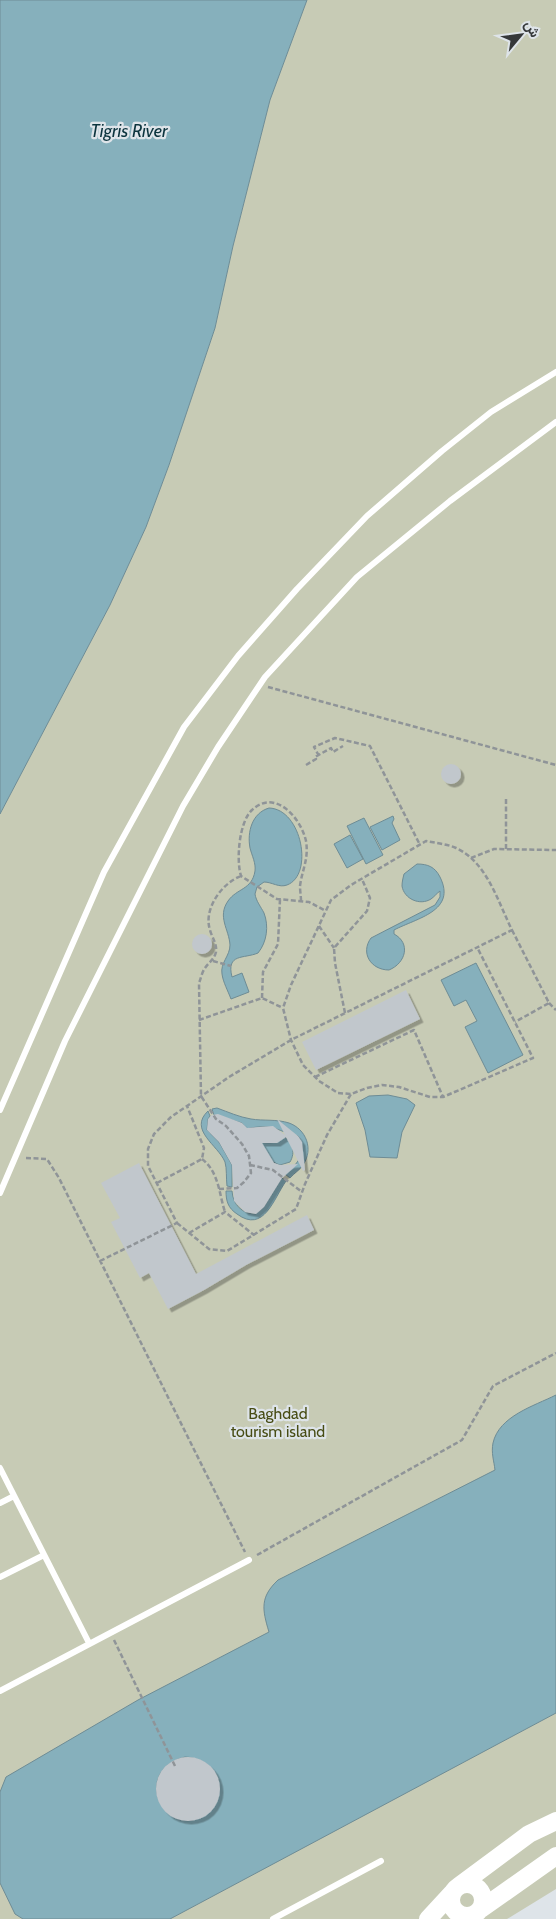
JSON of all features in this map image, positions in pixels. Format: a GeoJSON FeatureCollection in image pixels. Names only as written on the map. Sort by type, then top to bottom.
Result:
{"type":"FeatureCollection","features":[{"type":"Feature","properties":{"kind":"main road"},"geometry":{"type":"LineString","coordinates":[[428,1919],[456,1890],[530,1834],[556,1821]]}},
{"type":"Feature","properties":{"kind":"main road"},"geometry":{"type":"LineString","coordinates":[[474,1914],[484,1899],[479,1889],[470,1884],[456,1890],[451,1903],[455,1912],[464,1916],[474,1914],[556,1856]]}},
{"type":"Feature","properties":{"kind":"lane"},"geometry":{"type":"LineString","coordinates":[[0,1110],[104,872],[184,727],[238,656],[296,589],[367,516],[442,451],[491,412],[556,372]]}},
{"type":"Feature","properties":{"kind":"lane"},"geometry":{"type":"LineString","coordinates":[[0,1193],[65,1040],[183,806],[218,747],[265,677],[357,577],[450,501],[556,422]]}},
{"type":"Feature","properties":{"kind":"lane"},"geometry":{"type":"LineString","coordinates":[[0,1468],[89,1643]]}},
{"type":"Feature","properties":{"kind":"lane"},"geometry":{"type":"LineString","coordinates":[[0,1503],[14,1496]]}},
{"type":"Feature","properties":{"kind":"lane"},"geometry":{"type":"LineString","coordinates":[[0,1577],[44,1555]]}},
{"type":"Feature","properties":{"kind":"lane"},"geometry":{"type":"LineString","coordinates":[[0,1690],[249,1560]]}},
{"type":"Feature","properties":{"kind":"lane"},"geometry":{"type":"LineString","coordinates":[[273,1919],[380,1861]]}},
{"type":"Feature","properties":{"kind":"path"},"geometry":{"type":"LineString","coordinates":[[260,685],[556,765]]}},
{"type":"Feature","properties":{"kind":"path"},"geometry":{"type":"LineString","coordinates":[[318,755],[314,747],[335,738],[370,746],[420,845]]}},
{"type":"Feature","properties":{"kind":"path"},"geometry":{"type":"LineString","coordinates":[[307,765],[316,759],[315,757],[331,748],[339,749]]}},
{"type":"Feature","properties":{"kind":"path"},"geometry":{"type":"LineString","coordinates":[[506,797],[506,849]]}},
{"type":"Feature","properties":{"kind":"path"},"geometry":{"type":"LineString","coordinates":[[301,901],[300,886],[307,856],[306,842],[302,829],[288,809],[274,803],[262,804],[251,810],[245,820],[238,869],[241,876],[280,899],[308,902],[326,910]]}},
{"type":"Feature","properties":{"kind":"path"},"geometry":{"type":"LineString","coordinates":[[477,948],[533,1058],[443,1097],[430,1097],[399,1087],[382,1085],[351,1094],[338,1092],[315,1077],[303,1065],[291,1040],[284,1008],[291,985],[331,900],[426,841],[457,848],[472,858],[483,872],[549,1003],[556,1010]]}},
{"type":"Feature","properties":{"kind":"path"},"geometry":{"type":"LineString","coordinates":[[472,858],[494,849],[556,850]]}},
{"type":"Feature","properties":{"kind":"path"},"geometry":{"type":"LineString","coordinates":[[219,1189],[237,1188],[251,1173],[250,1156],[226,1126],[216,1119],[201,1096],[199,983],[205,967],[213,960],[216,951],[215,938],[210,930],[208,918],[214,901],[222,888],[231,880],[241,876]]}},
{"type":"Feature","properties":{"kind":"path"},"geometry":{"type":"LineString","coordinates":[[334,948],[367,911],[370,898],[362,879]]}},
{"type":"Feature","properties":{"kind":"path"},"geometry":{"type":"LineString","coordinates":[[262,998],[262,972],[278,944],[280,899]]}},
{"type":"Feature","properties":{"kind":"path"},"geometry":{"type":"LineString","coordinates":[[319,926],[334,948],[335,963],[345,1013]]}},
{"type":"Feature","properties":{"kind":"path"},"geometry":{"type":"LineString","coordinates":[[351,1094],[328,1135],[296,1208],[227,1251],[209,1249],[177,1223],[148,1166],[148,1149],[154,1134],[171,1117],[229,1077],[291,1040],[512,930]]}},
{"type":"Feature","properties":{"kind":"path"},"geometry":{"type":"LineString","coordinates":[[213,960],[223,965],[231,966]]}},
{"type":"Feature","properties":{"kind":"path"},"geometry":{"type":"LineString","coordinates":[[200,1020],[262,998],[284,1008]]}},
{"type":"Feature","properties":{"kind":"path"},"geometry":{"type":"LineString","coordinates":[[514,1022],[549,1003]]}},
{"type":"Feature","properties":{"kind":"path"},"geometry":{"type":"LineString","coordinates":[[315,1077],[414,1030],[443,1097]]}},
{"type":"Feature","properties":{"kind":"path"},"geometry":{"type":"LineString","coordinates":[[187,1106],[204,1148],[202,1159]]}},
{"type":"Feature","properties":{"kind":"path"},"geometry":{"type":"LineString","coordinates":[[14,1158],[47,1159],[59,1178],[249,1560],[462,1440],[493,1386],[556,1353]]}},
{"type":"Feature","properties":{"kind":"path"},"geometry":{"type":"LineString","coordinates":[[202,1159],[214,1172],[224,1212],[254,1235]]}},
{"type":"Feature","properties":{"kind":"path"},"geometry":{"type":"LineString","coordinates":[[157,1184],[202,1159]]}},
{"type":"Feature","properties":{"kind":"path"},"geometry":{"type":"LineString","coordinates":[[250,1165],[274,1170],[302,1192]]}},
{"type":"Feature","properties":{"kind":"path"},"geometry":{"type":"LineString","coordinates":[[189,1233],[224,1212]]}},
{"type":"Feature","properties":{"kind":"path"},"geometry":{"type":"LineString","coordinates":[[100,1261],[177,1223]]}},
{"type":"Feature","properties":{"kind":"path"},"geometry":{"type":"LineString","coordinates":[[110,1632],[174,1766]]}},
{"type":"Feature","properties":{"kind":"green space","name":"Baghdad tourism island"},"geometry":{"type":"Polygon","coordinates":[[[307,0],[556,0],[556,1889],[507,1919],[0,1919],[0,814],[110,605],[146,527],[215,328],[233,246],[270,100],[307,0]]]}},
{"type":"Feature","properties":{"kind":"water","name":"Tigris River"},"geometry":{"type":"Polygon","coordinates":[[[0,0],[307,0],[270,100],[233,246],[215,328],[146,527],[110,605],[0,814],[0,0]]]}},
{"type":"Feature","properties":{"kind":"water"},"geometry":{"type":"Polygon","coordinates":[[[269,808],[280,811],[290,819],[296,830],[302,857],[300,869],[295,879],[287,885],[281,886],[264,882],[257,887],[255,894],[257,902],[264,913],[266,923],[265,939],[258,953],[234,960],[231,969],[232,977],[242,973],[249,992],[231,999],[222,974],[222,966],[230,945],[224,923],[224,912],[228,901],[251,882],[255,868],[249,842],[250,830],[258,814],[269,808]]]}},
{"type":"Feature","properties":{"kind":"water"},"geometry":{"type":"Polygon","coordinates":[[[393,816],[392,823],[400,840],[382,850],[370,827],[393,816]]]}},
{"type":"Feature","properties":{"kind":"water"},"geometry":{"type":"Polygon","coordinates":[[[364,818],[383,855],[366,864],[347,826],[364,818]]]}},
{"type":"Feature","properties":{"kind":"water"},"geometry":{"type":"Polygon","coordinates":[[[350,835],[363,859],[347,868],[334,844],[350,835]]]}},
{"type":"Feature","properties":{"kind":"water"},"geometry":{"type":"Polygon","coordinates":[[[417,864],[431,867],[436,871],[444,889],[443,898],[439,906],[432,912],[394,930],[394,934],[403,942],[403,958],[395,967],[389,970],[377,967],[372,964],[367,955],[368,944],[371,938],[435,905],[440,897],[440,891],[431,899],[422,902],[409,898],[403,891],[402,882],[404,874],[417,864]]]}},
{"type":"Feature","properties":{"kind":"water"},"geometry":{"type":"Polygon","coordinates":[[[476,963],[523,1055],[488,1073],[465,1027],[477,1021],[466,1000],[454,1006],[441,980],[476,963]]]}},
{"type":"Feature","properties":{"kind":"water"},"geometry":{"type":"Polygon","coordinates":[[[388,1095],[407,1099],[415,1105],[402,1132],[397,1158],[370,1157],[365,1130],[356,1103],[369,1096],[388,1095]]]}},
{"type":"Feature","properties":{"kind":"water"},"geometry":{"type":"Polygon","coordinates":[[[217,1108],[247,1118],[280,1121],[295,1126],[304,1135],[308,1146],[308,1153],[303,1165],[290,1178],[285,1174],[294,1166],[302,1152],[298,1136],[268,1127],[246,1129],[242,1123],[214,1115],[212,1109],[217,1108]]]}},
{"type":"Feature","properties":{"kind":"water"},"geometry":{"type":"Polygon","coordinates":[[[208,1111],[210,1116],[207,1130],[219,1142],[232,1165],[232,1187],[227,1186],[225,1162],[206,1137],[201,1125],[208,1111]]]}},
{"type":"Feature","properties":{"kind":"water"},"geometry":{"type":"Polygon","coordinates":[[[283,1136],[291,1144],[293,1154],[290,1162],[280,1165],[273,1162],[255,1142],[274,1142],[283,1136]]]}},
{"type":"Feature","properties":{"kind":"water"},"geometry":{"type":"Polygon","coordinates":[[[282,1178],[286,1181],[272,1204],[261,1217],[254,1220],[246,1219],[234,1212],[228,1204],[226,1191],[232,1191],[234,1200],[239,1208],[251,1214],[256,1214],[264,1207],[282,1178]]]}},
{"type":"Feature","properties":{"kind":"water"},"geometry":{"type":"Polygon","coordinates":[[[556,1395],[556,1713],[170,1919],[23,1919],[15,1914],[0,1883],[0,1792],[6,1777],[138,1700],[269,1632],[264,1610],[265,1598],[278,1580],[495,1470],[492,1454],[493,1443],[502,1426],[518,1413],[556,1395]],[[185,1757],[168,1765],[159,1776],[157,1788],[159,1801],[167,1812],[177,1819],[190,1821],[210,1812],[216,1803],[219,1789],[219,1781],[212,1769],[207,1764],[185,1757]]]}},
{"type":"Feature","properties":{"kind":"building"},"geometry":{"type":"Polygon","coordinates":[[[451,764],[458,767],[461,774],[458,781],[451,784],[444,781],[441,774],[444,767],[451,764]]]}},
{"type":"Feature","properties":{"kind":"building"},"geometry":{"type":"Polygon","coordinates":[[[202,934],[209,937],[212,944],[209,951],[202,954],[195,951],[192,944],[195,937],[202,934]]]}},
{"type":"Feature","properties":{"kind":"building"},"geometry":{"type":"Polygon","coordinates":[[[406,990],[420,1019],[316,1070],[302,1042],[406,990]]]}},
{"type":"Feature","properties":{"kind":"building"},"geometry":{"type":"Polygon","coordinates":[[[218,1114],[242,1123],[247,1128],[273,1126],[285,1135],[277,1119],[298,1136],[302,1142],[305,1170],[303,1171],[286,1137],[277,1143],[262,1143],[274,1163],[280,1165],[298,1164],[282,1178],[264,1207],[256,1214],[245,1212],[234,1201],[232,1165],[219,1142],[207,1130],[208,1119],[212,1115],[218,1114]]]}},
{"type":"Feature","properties":{"kind":"building"},"geometry":{"type":"Polygon","coordinates":[[[139,1163],[196,1274],[307,1215],[314,1230],[246,1265],[168,1309],[149,1273],[140,1278],[111,1222],[120,1218],[101,1183],[139,1163]]]}},
{"type":"Feature","properties":{"kind":"building"},"geometry":{"type":"Polygon","coordinates":[[[188,1757],[206,1763],[214,1771],[220,1789],[214,1807],[206,1815],[188,1821],[170,1815],[162,1807],[156,1789],[162,1771],[170,1763],[188,1757]]]}}]}
